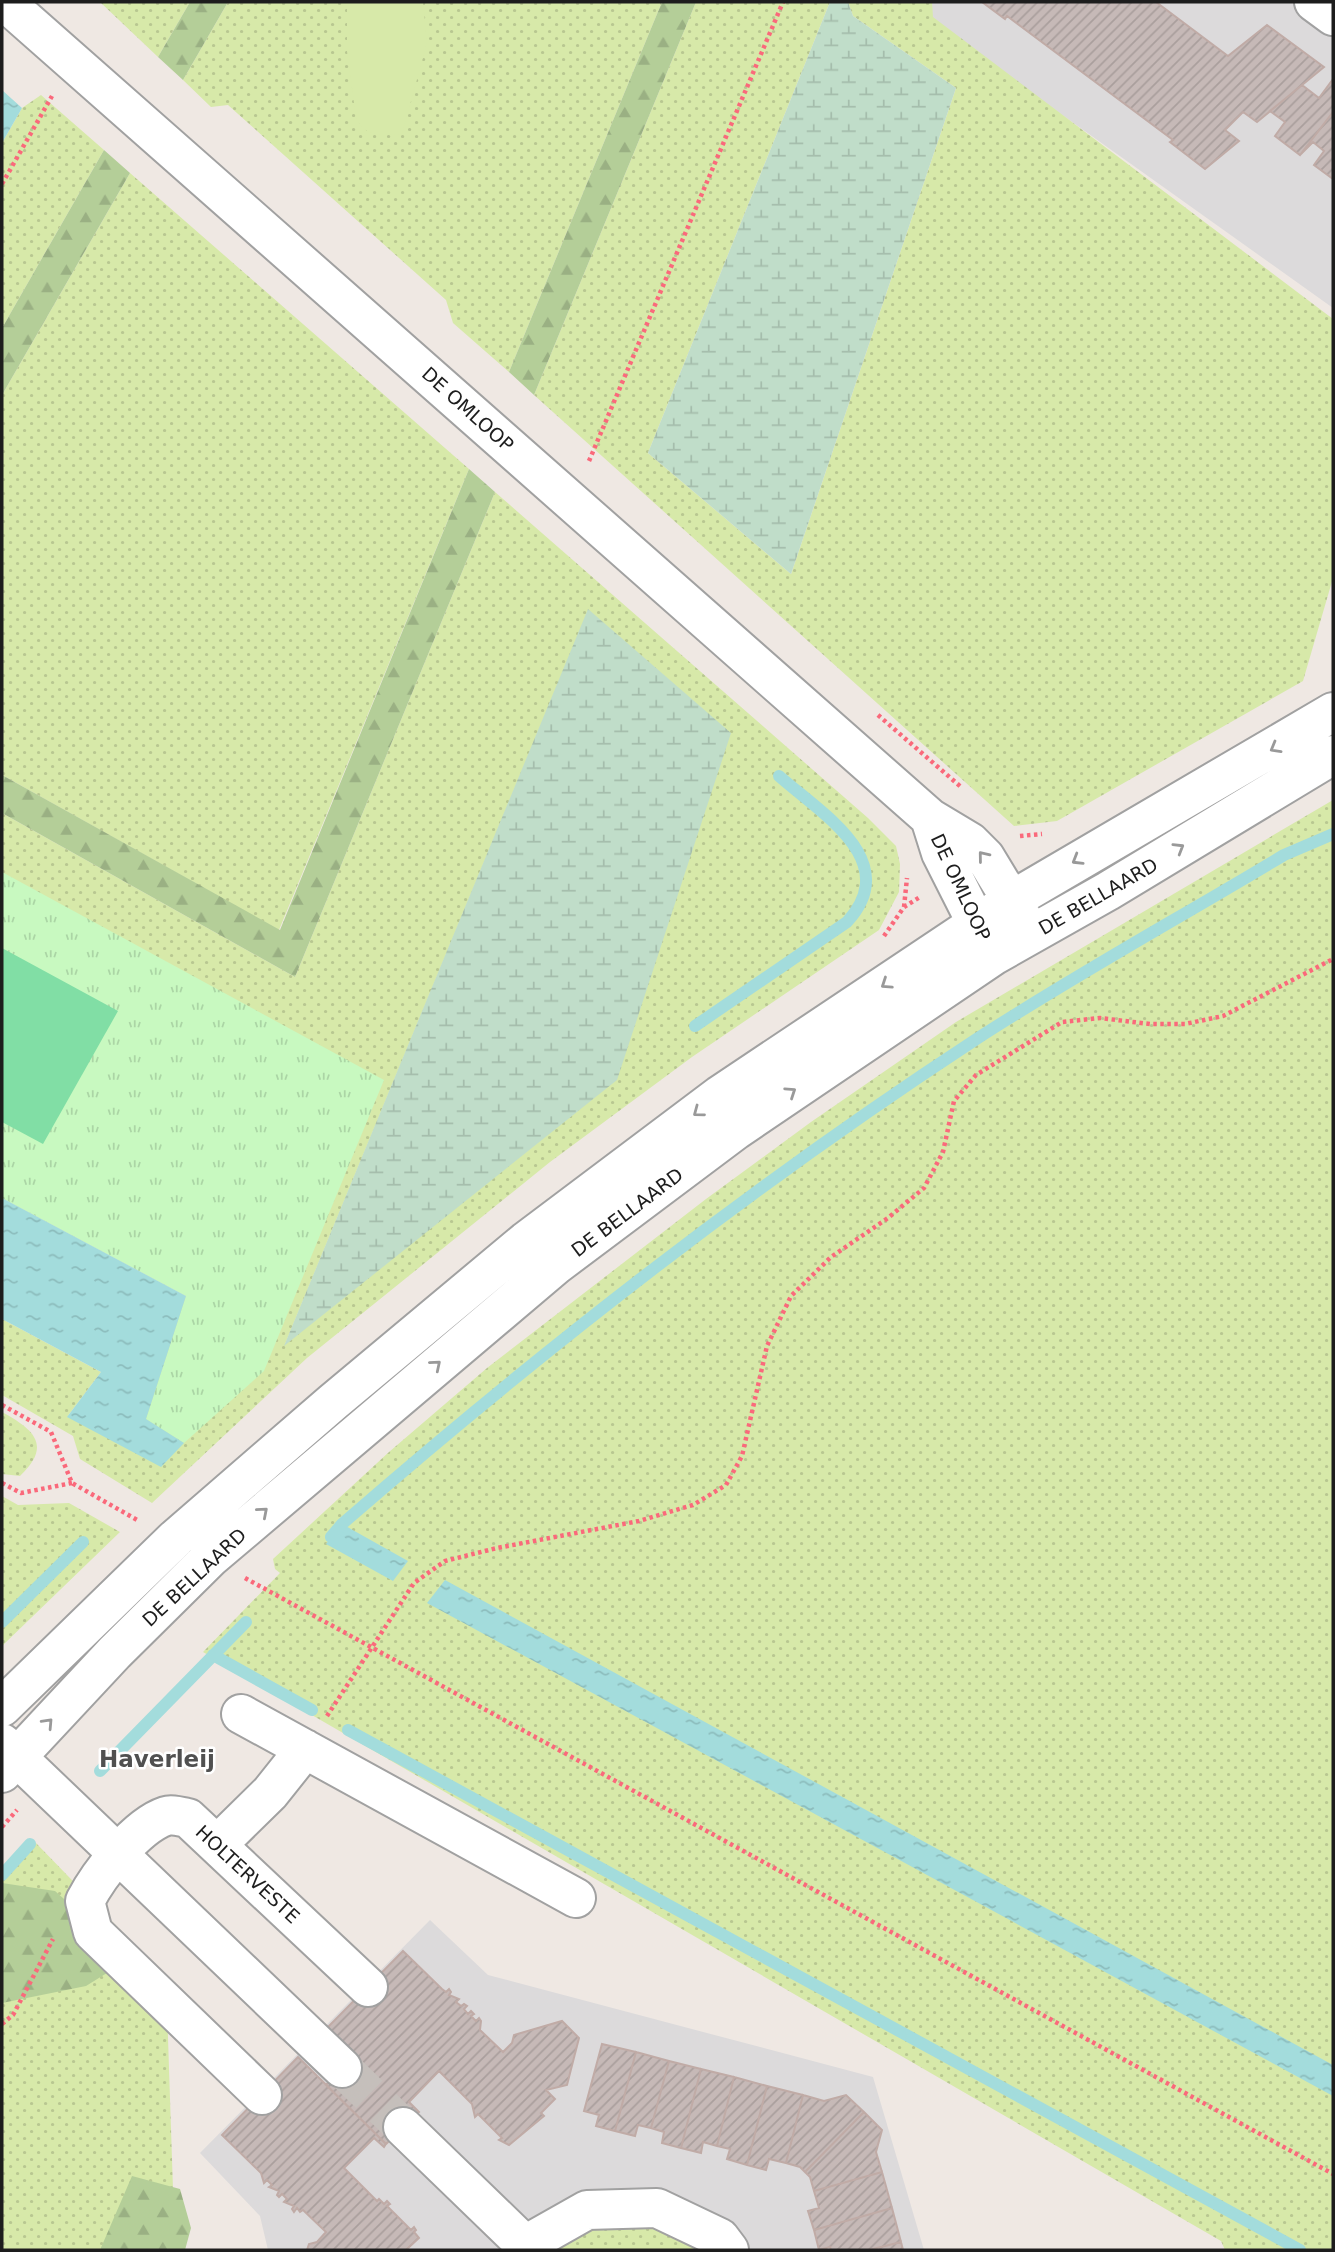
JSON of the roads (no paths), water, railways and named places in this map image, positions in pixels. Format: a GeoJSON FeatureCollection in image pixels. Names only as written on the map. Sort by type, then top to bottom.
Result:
{"type":"FeatureCollection","features":[{"type":"Feature","properties":{"kind":"street","name":"DE OMLOOP"},"geometry":{"type":"LineString","coordinates":[[5,2],[930,818],[970,842],[985,857],[1032,934]]}},
{"type":"Feature","properties":{"kind":"street"},"geometry":{"type":"LineString","coordinates":[[1314,2],[1333,16]]}},
{"type":"Feature","properties":{"kind":"street","name":"DE BELLAARD"},"geometry":{"type":"LineString","coordinates":[[16,1763],[115,1652],[210,1558],[556,1265],[984,939],[1012,900],[1333,712]]}},
{"type":"Feature","properties":{"kind":"street","name":"DE BELLAARD"},"geometry":{"type":"LineString","coordinates":[[2,1707],[176,1538],[332,1402],[526,1241],[720,1095],[984,939],[1032,934],[1333,755]]}},
{"type":"Feature","properties":{"kind":"street","name":"DE OMLOOP"},"geometry":{"type":"LineString","coordinates":[[930,818],[941,853],[984,939]]}},
{"type":"Feature","properties":{"kind":"street"},"geometry":{"type":"LineString","coordinates":[[241,1714],[576,1898]]}},
{"type":"Feature","properties":{"kind":"street"},"geometry":{"type":"LineString","coordinates":[[217,1845],[270,1793],[304,1749]]}},
{"type":"Feature","properties":{"kind":"street"},"geometry":{"type":"LineString","coordinates":[[16,1763],[120,1854],[342,2068]]}},
{"type":"Feature","properties":{"kind":"street","name":"HOLTERVESTE"},"geometry":{"type":"LineString","coordinates":[[262,2095],[93,1932],[85,1900],[98,1875],[149,1825],[168,1815],[188,1818],[368,1987]]}},
{"type":"Feature","properties":{"kind":"street"},"geometry":{"type":"LineString","coordinates":[[403,2127],[524,2248],[587,2210],[657,2208],[720,2238],[729,2250]]}},
{"type":"Feature","properties":{"kind":"water"},"geometry":{"type":"Polygon","coordinates":[[[2,90],[22,108],[2,143],[2,90]]]}},
{"type":"Feature","properties":{"kind":"water"},"geometry":{"type":"Polygon","coordinates":[[[2,1198],[186,1296],[146,1419],[184,1443],[161,1467],[67,1417],[101,1372],[2,1319],[2,1198]]]}},
{"type":"Feature","properties":{"kind":"water"},"geometry":{"type":"Polygon","coordinates":[[[342,1524],[408,1561],[393,1581],[326,1544],[342,1524]]]}},
{"type":"Feature","properties":{"kind":"water"},"geometry":{"type":"Polygon","coordinates":[[[445,1580],[1333,2065],[1333,2096],[427,1603],[445,1580]]]}},
{"type":"Feature","properties":{"kind":"waterway"},"geometry":{"type":"LineString","coordinates":[[695,1026],[847,922],[862,900],[866,879],[861,859],[850,840],[816,806],[779,776]]}},
{"type":"Feature","properties":{"kind":"waterway"},"geometry":{"type":"LineString","coordinates":[[341,1542],[331,1537],[342,1524],[417,1459],[571,1333],[729,1211],[810,1153],[975,1040],[1051,992],[1284,855],[1333,834]]}},
{"type":"Feature","properties":{"kind":"waterway"},"geometry":{"type":"LineString","coordinates":[[2,1622],[83,1542]]}},
{"type":"Feature","properties":{"kind":"waterway"},"geometry":{"type":"LineString","coordinates":[[100,1771],[246,1622]]}},
{"type":"Feature","properties":{"kind":"waterway"},"geometry":{"type":"LineString","coordinates":[[213,1655],[312,1710]]}},
{"type":"Feature","properties":{"kind":"waterway"},"geometry":{"type":"LineString","coordinates":[[348,1730],[1300,2250]]}},
{"type":"Feature","properties":{"kind":"waterway"},"geometry":{"type":"LineString","coordinates":[[2,1875],[30,1844]]}},
{"type":"Feature","properties":{"kind":"tunnel"},"geometry":{"type":"LineString","coordinates":[[342,2068],[403,2127]]}},
{"type":"Feature","properties":{"kind":"district","name":"Haverleij"},"geometry":{"type":"Point","coordinates":[157,1759]}}]}
